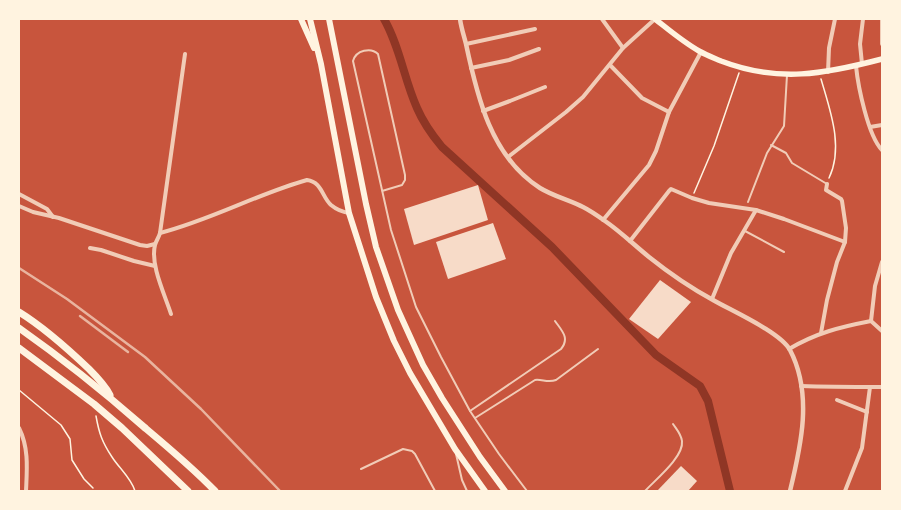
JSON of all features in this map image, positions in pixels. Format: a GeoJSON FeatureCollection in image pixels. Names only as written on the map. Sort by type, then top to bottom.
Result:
{"type":"FeatureCollection","features":[{"type":"Feature","properties":{"kind":"highway"},"geometry":{"type":"LineString","coordinates":[[19,312],[54,337],[77,357],[102,384],[112,399]]}},
{"type":"Feature","properties":{"kind":"highway"},"geometry":{"type":"LineString","coordinates":[[19,328],[112,399],[196,472],[215,491]]}},
{"type":"Feature","properties":{"kind":"highway"},"geometry":{"type":"LineString","coordinates":[[19,348],[94,404],[122,428],[188,491]]}},
{"type":"Feature","properties":{"kind":"main road"},"geometry":{"type":"LineString","coordinates":[[301,19],[321,64]]}},
{"type":"Feature","properties":{"kind":"main road"},"geometry":{"type":"LineString","coordinates":[[310,19],[321,64],[349,213],[376,297],[394,341],[410,373],[455,449],[485,491]]}},
{"type":"Feature","properties":{"kind":"main road"},"geometry":{"type":"LineString","coordinates":[[329,19],[376,247],[398,310],[423,365],[442,398],[480,457],[505,491]]}},
{"type":"Feature","properties":{"kind":"main road"},"geometry":{"type":"LineString","coordinates":[[655,19],[675,35],[701,52],[741,68],[787,75],[820,73],[882,59]]}},
{"type":"Feature","properties":{"kind":"street"},"geometry":{"type":"LineString","coordinates":[[460,19],[471,68],[483,111],[498,143],[522,174],[541,189],[582,207],[603,220],[650,258],[693,288],[775,335],[789,350],[801,386],[804,408],[797,463],[790,491]]}},
{"type":"Feature","properties":{"kind":"street"},"geometry":{"type":"LineString","coordinates":[[602,19],[623,48]]}},
{"type":"Feature","properties":{"kind":"street"},"geometry":{"type":"LineString","coordinates":[[508,157],[584,97],[623,48],[655,19]]}},
{"type":"Feature","properties":{"kind":"street"},"geometry":{"type":"LineString","coordinates":[[828,72],[830,43],[835,19]]}},
{"type":"Feature","properties":{"kind":"street"},"geometry":{"type":"LineString","coordinates":[[863,19],[858,81],[870,127],[877,145],[882,150]]}},
{"type":"Feature","properties":{"kind":"street"},"geometry":{"type":"LineString","coordinates":[[882,19],[882,44]]}},
{"type":"Feature","properties":{"kind":"street"},"geometry":{"type":"LineString","coordinates":[[466,44],[535,29]]}},
{"type":"Feature","properties":{"kind":"street"},"geometry":{"type":"LineString","coordinates":[[471,68],[509,60],[539,49]]}},
{"type":"Feature","properties":{"kind":"street"},"geometry":{"type":"LineString","coordinates":[[603,220],[649,164],[656,151],[669,112],[701,52]]}},
{"type":"Feature","properties":{"kind":"street"},"geometry":{"type":"LineString","coordinates":[[171,314],[155,266],[155,244],[160,233],[185,54]]}},
{"type":"Feature","properties":{"kind":"street"},"geometry":{"type":"LineString","coordinates":[[610,65],[642,98],[669,112]]}},
{"type":"Feature","properties":{"kind":"street"},"geometry":{"type":"LineString","coordinates":[[483,111],[510,102],[545,87]]}},
{"type":"Feature","properties":{"kind":"street"},"geometry":{"type":"LineString","coordinates":[[870,127],[882,125]]}},
{"type":"Feature","properties":{"kind":"street"},"geometry":{"type":"LineString","coordinates":[[160,233],[182,228],[217,213],[307,180],[318,184],[333,207],[337,210],[349,213]]}},
{"type":"Feature","properties":{"kind":"street"},"geometry":{"type":"LineString","coordinates":[[821,333],[827,300],[837,262],[845,242],[846,228],[842,199],[826,190],[826,184]]}},
{"type":"Feature","properties":{"kind":"street"},"geometry":{"type":"LineString","coordinates":[[630,241],[669,191],[673,190],[709,203],[756,210],[845,242]]}},
{"type":"Feature","properties":{"kind":"street"},"geometry":{"type":"LineString","coordinates":[[19,194],[47,209],[53,217]]}},
{"type":"Feature","properties":{"kind":"street"},"geometry":{"type":"LineString","coordinates":[[19,206],[33,212],[140,245],[147,246],[155,244]]}},
{"type":"Feature","properties":{"kind":"street"},"geometry":{"type":"LineString","coordinates":[[712,299],[731,253],[756,210]]}},
{"type":"Feature","properties":{"kind":"street"},"geometry":{"type":"LineString","coordinates":[[90,248],[101,250],[134,262],[155,266]]}},
{"type":"Feature","properties":{"kind":"street"},"geometry":{"type":"LineString","coordinates":[[871,321],[875,286],[882,262]]}},
{"type":"Feature","properties":{"kind":"street"},"geometry":{"type":"LineString","coordinates":[[789,350],[802,341],[821,333],[844,326],[871,321]]}},
{"type":"Feature","properties":{"kind":"street"},"geometry":{"type":"LineString","coordinates":[[871,321],[882,331]]}},
{"type":"Feature","properties":{"kind":"street"},"geometry":{"type":"LineString","coordinates":[[801,386],[882,387]]}},
{"type":"Feature","properties":{"kind":"street"},"geometry":{"type":"LineString","coordinates":[[845,491],[862,448],[870,387]]}},
{"type":"Feature","properties":{"kind":"street"},"geometry":{"type":"LineString","coordinates":[[837,400],[867,412]]}},
{"type":"Feature","properties":{"kind":"street"},"geometry":{"type":"LineString","coordinates":[[19,428],[26,446],[26,491]]}},
{"type":"Feature","properties":{"kind":"lane"},"geometry":{"type":"LineString","coordinates":[[382,191],[402,185],[405,180],[405,175],[378,54],[371,50],[357,53],[354,56],[353,61],[382,191],[391,230],[416,307],[470,411],[526,491]]}},
{"type":"Feature","properties":{"kind":"lane"},"geometry":{"type":"LineString","coordinates":[[748,202],[767,153],[784,126],[787,75]]}},
{"type":"Feature","properties":{"kind":"lane"},"geometry":{"type":"LineString","coordinates":[[771,145],[786,153],[792,163],[826,184]]}},
{"type":"Feature","properties":{"kind":"lane"},"geometry":{"type":"LineString","coordinates":[[744,230],[784,252]]}},
{"type":"Feature","properties":{"kind":"lane"},"geometry":{"type":"LineString","coordinates":[[470,411],[561,349],[566,340],[565,335],[555,321]]}},
{"type":"Feature","properties":{"kind":"lane"},"geometry":{"type":"LineString","coordinates":[[475,418],[535,380],[548,382],[556,380],[598,349]]}},
{"type":"Feature","properties":{"kind":"lane"},"geometry":{"type":"LineString","coordinates":[[644,491],[675,460],[680,452],[682,442],[680,433],[673,424]]}},
{"type":"Feature","properties":{"kind":"lane"},"geometry":{"type":"LineString","coordinates":[[361,469],[403,449],[408,449],[414,454],[435,491]]}},
{"type":"Feature","properties":{"kind":"lane"},"geometry":{"type":"LineString","coordinates":[[455,449],[462,480],[467,491]]}},
{"type":"Feature","properties":{"kind":"path"},"geometry":{"type":"LineString","coordinates":[[692,198],[714,146],[741,68]]}},
{"type":"Feature","properties":{"kind":"path"},"geometry":{"type":"LineString","coordinates":[[820,73],[831,112],[835,135],[835,160],[833,170],[826,184]]}},
{"type":"Feature","properties":{"kind":"path"},"geometry":{"type":"LineString","coordinates":[[19,390],[61,425],[70,439],[72,460],[84,479],[93,488]]}},
{"type":"Feature","properties":{"kind":"path"},"geometry":{"type":"LineString","coordinates":[[94,404],[99,434],[112,457],[133,485],[135,491]]}},
{"type":"Feature","properties":{"kind":"building"},"geometry":{"type":"Polygon","coordinates":[[[478,185],[488,220],[414,245],[404,209],[478,185]]]}},
{"type":"Feature","properties":{"kind":"building"},"geometry":{"type":"Polygon","coordinates":[[[493,223],[506,259],[448,279],[436,242],[493,223]]]}},
{"type":"Feature","properties":{"kind":"building"},"geometry":{"type":"Polygon","coordinates":[[[660,280],[691,302],[658,339],[629,319],[660,280]]]}},
{"type":"Feature","properties":{"kind":"building"},"geometry":{"type":"Polygon","coordinates":[[[681,466],[697,481],[688,491],[657,491],[681,466]]]}},
{"type":"Feature","properties":{"kind":"waterway"},"geometry":{"type":"LineString","coordinates":[[384,19],[394,41],[417,108],[428,128],[442,147],[552,247],[656,355],[700,386],[708,401],[730,491]]}},
{"type":"Feature","properties":{"kind":"railway"},"geometry":{"type":"LineString","coordinates":[[19,268],[67,299],[145,357],[201,409],[280,491]]}},
{"type":"Feature","properties":{"kind":"railway"},"geometry":{"type":"LineString","coordinates":[[80,316],[128,352]]}}]}
